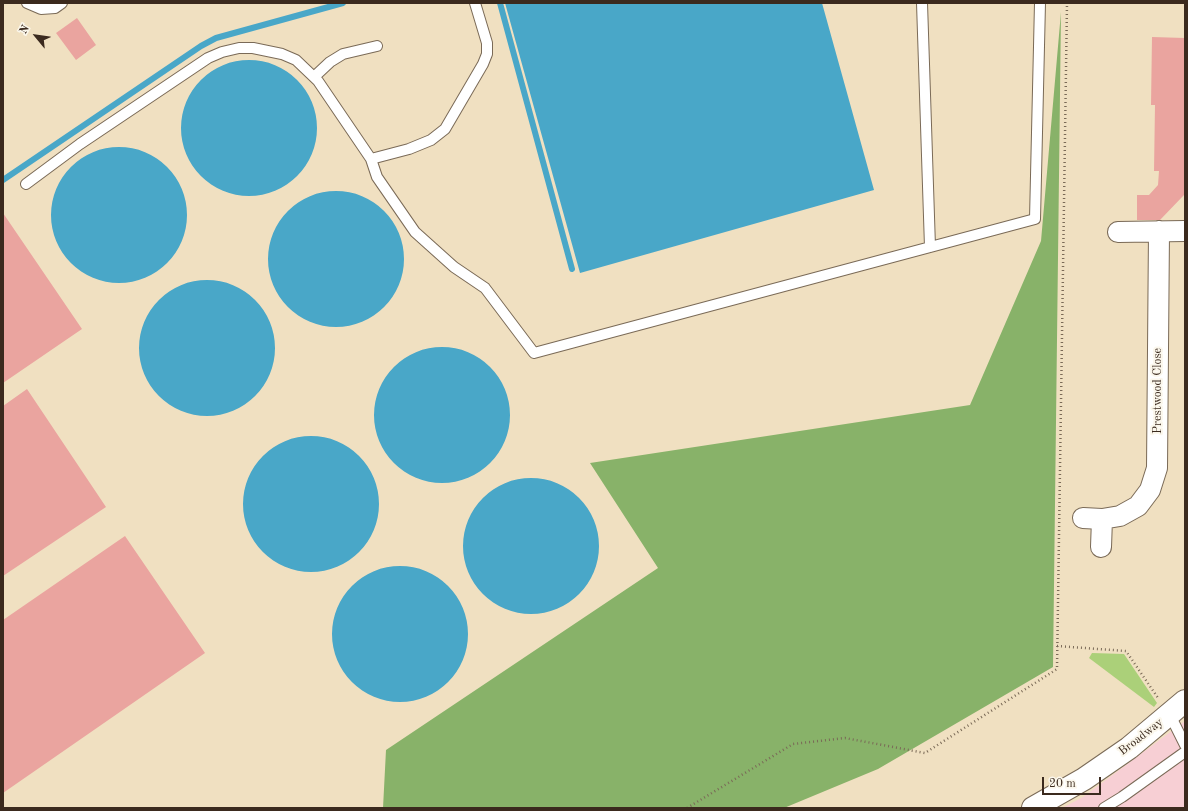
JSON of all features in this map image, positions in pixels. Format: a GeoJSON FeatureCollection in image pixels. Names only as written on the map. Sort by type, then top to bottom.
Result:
{"type":"FeatureCollection","features":[{"type":"Feature","properties":{"kind":"street"},"geometry":{"type":"LineString","coordinates":[[1118,232],[1185,231]]}},
{"type":"Feature","properties":{"kind":"street","name":"Prestwood Close"},"geometry":{"type":"LineString","coordinates":[[1101,547],[1093,519],[1120,516],[1138,506],[1150,490],[1157,468],[1159,232]]}},
{"type":"Feature","properties":{"kind":"street","name":"Broadway"},"geometry":{"type":"LineString","coordinates":[[1033,808],[1084,779],[1129,748],[1177,708]]}},
{"type":"Feature","properties":{"kind":"lane"},"geometry":{"type":"LineString","coordinates":[[27,3],[41,8],[55,8],[62,3]]}},
{"type":"Feature","properties":{"kind":"lane"},"geometry":{"type":"LineString","coordinates":[[371,159],[409,149],[431,140],[445,129],[483,64],[487,54],[487,43],[476,3]]}},
{"type":"Feature","properties":{"kind":"lane"},"geometry":{"type":"LineString","coordinates":[[922,3],[930,247]]}},
{"type":"Feature","properties":{"kind":"lane"},"geometry":{"type":"LineString","coordinates":[[26,184],[80,144],[208,58],[222,52],[239,48],[253,48],[282,54],[296,60],[314,77],[371,159],[377,177],[416,232],[454,267],[484,288],[534,353],[1035,219],[1040,3]]}},
{"type":"Feature","properties":{"kind":"lane"},"geometry":{"type":"LineString","coordinates":[[314,77],[330,62],[343,54],[377,46]]}},
{"type":"Feature","properties":{"kind":"lane"},"geometry":{"type":"LineString","coordinates":[[1177,708],[1185,745]]}},
{"type":"Feature","properties":{"kind":"lane"},"geometry":{"type":"LineString","coordinates":[[1104,808],[1185,752]]}},
{"type":"Feature","properties":{"kind":"path"},"geometry":{"type":"LineString","coordinates":[[687,808],[793,744],[845,738],[925,753],[1057,669],[1066,3]]}},
{"type":"Feature","properties":{"kind":"path"},"geometry":{"type":"LineString","coordinates":[[1057,646],[1126,651],[1177,708]]}},
{"type":"Feature","properties":{"kind":"shaded area"},"geometry":{"type":"Polygon","coordinates":[[[1185,721],[1185,808],[1062,808],[1083,797],[1185,721]]]}},
{"type":"Feature","properties":{"kind":"green space"},"geometry":{"type":"Polygon","coordinates":[[[1061,12],[1053,667],[878,769],[784,808],[383,808],[386,750],[658,568],[590,463],[970,405],[1041,241],[1061,12]]]}},
{"type":"Feature","properties":{"kind":"green space"},"geometry":{"type":"Polygon","coordinates":[[[1092,653],[1124,654],[1157,703],[1154,707],[1089,658],[1092,653]]]}},
{"type":"Feature","properties":{"kind":"water"},"geometry":{"type":"Polygon","coordinates":[[[505,3],[822,3],[874,190],[580,273],[505,3]]]}},
{"type":"Feature","properties":{"kind":"water"},"geometry":{"type":"Polygon","coordinates":[[[249,60],[275,65],[297,80],[312,102],[317,128],[312,154],[297,176],[275,191],[249,196],[223,191],[201,176],[186,154],[181,128],[186,102],[201,80],[223,65],[249,60]]]}},
{"type":"Feature","properties":{"kind":"water"},"geometry":{"type":"Polygon","coordinates":[[[119,147],[132,148],[145,152],[167,167],[182,189],[186,202],[186,228],[182,241],[167,263],[145,278],[132,282],[119,283],[106,282],[93,278],[71,263],[56,241],[52,228],[51,215],[52,202],[56,189],[71,167],[93,152],[106,148],[119,147]]]}},
{"type":"Feature","properties":{"kind":"water"},"geometry":{"type":"Polygon","coordinates":[[[336,191],[349,192],[362,196],[384,211],[399,233],[403,246],[403,272],[399,285],[384,307],[362,322],[349,326],[336,327],[323,326],[310,322],[288,307],[273,285],[269,272],[268,259],[269,246],[273,233],[288,211],[310,196],[323,192],[336,191]]]}},
{"type":"Feature","properties":{"kind":"water"},"geometry":{"type":"Polygon","coordinates":[[[207,280],[220,281],[233,285],[255,300],[270,322],[274,335],[274,361],[270,374],[255,396],[233,411],[220,415],[207,416],[194,415],[181,411],[159,396],[144,374],[140,361],[139,348],[140,335],[144,322],[159,300],[181,285],[194,281],[207,280]]]}},
{"type":"Feature","properties":{"kind":"water"},"geometry":{"type":"Polygon","coordinates":[[[442,347],[455,348],[468,352],[490,367],[505,389],[509,402],[509,428],[505,441],[490,463],[468,478],[455,482],[442,483],[429,482],[416,478],[394,463],[379,441],[375,428],[374,415],[375,402],[379,389],[394,367],[416,352],[429,348],[442,347]]]}},
{"type":"Feature","properties":{"kind":"water"},"geometry":{"type":"Polygon","coordinates":[[[311,436],[324,437],[337,441],[359,456],[374,478],[378,491],[378,517],[374,530],[359,552],[337,567],[324,571],[311,572],[298,571],[285,567],[263,552],[248,530],[244,517],[243,504],[244,491],[248,478],[263,456],[285,441],[298,437],[311,436]]]}},
{"type":"Feature","properties":{"kind":"water"},"geometry":{"type":"Polygon","coordinates":[[[531,478],[544,479],[557,483],[579,498],[594,520],[598,533],[598,559],[594,572],[579,594],[557,609],[544,613],[531,614],[518,613],[505,609],[483,594],[468,572],[464,559],[463,546],[464,533],[468,520],[483,498],[505,483],[518,479],[531,478]]]}},
{"type":"Feature","properties":{"kind":"water"},"geometry":{"type":"Polygon","coordinates":[[[400,566],[413,567],[426,571],[448,586],[463,608],[467,621],[467,647],[463,660],[448,682],[426,697],[413,701],[400,702],[387,701],[374,697],[352,682],[337,660],[333,647],[332,634],[333,621],[337,608],[352,586],[374,571],[387,567],[400,566]]]}},
{"type":"Feature","properties":{"kind":"building"},"geometry":{"type":"Polygon","coordinates":[[[77,18],[96,45],[76,60],[56,33],[77,18]]]}},
{"type":"Feature","properties":{"kind":"building"},"geometry":{"type":"Polygon","coordinates":[[[1152,37],[1185,38],[1184,195],[1160,220],[1137,220],[1137,195],[1149,195],[1158,185],[1159,171],[1154,171],[1155,105],[1151,105],[1152,37]]]}},
{"type":"Feature","properties":{"kind":"building"},"geometry":{"type":"Polygon","coordinates":[[[3,213],[82,329],[3,383],[3,213]]]}},
{"type":"Feature","properties":{"kind":"building"},"geometry":{"type":"Polygon","coordinates":[[[27,389],[106,507],[3,576],[3,406],[27,389]]]}},
{"type":"Feature","properties":{"kind":"building"},"geometry":{"type":"Polygon","coordinates":[[[125,536],[205,653],[3,793],[3,620],[125,536]]]}},
{"type":"Feature","properties":{"kind":"waterway"},"geometry":{"type":"LineString","coordinates":[[3,180],[201,46],[216,38],[343,3]]}},
{"type":"Feature","properties":{"kind":"waterway"},"geometry":{"type":"LineString","coordinates":[[500,3],[572,269]]}}]}
